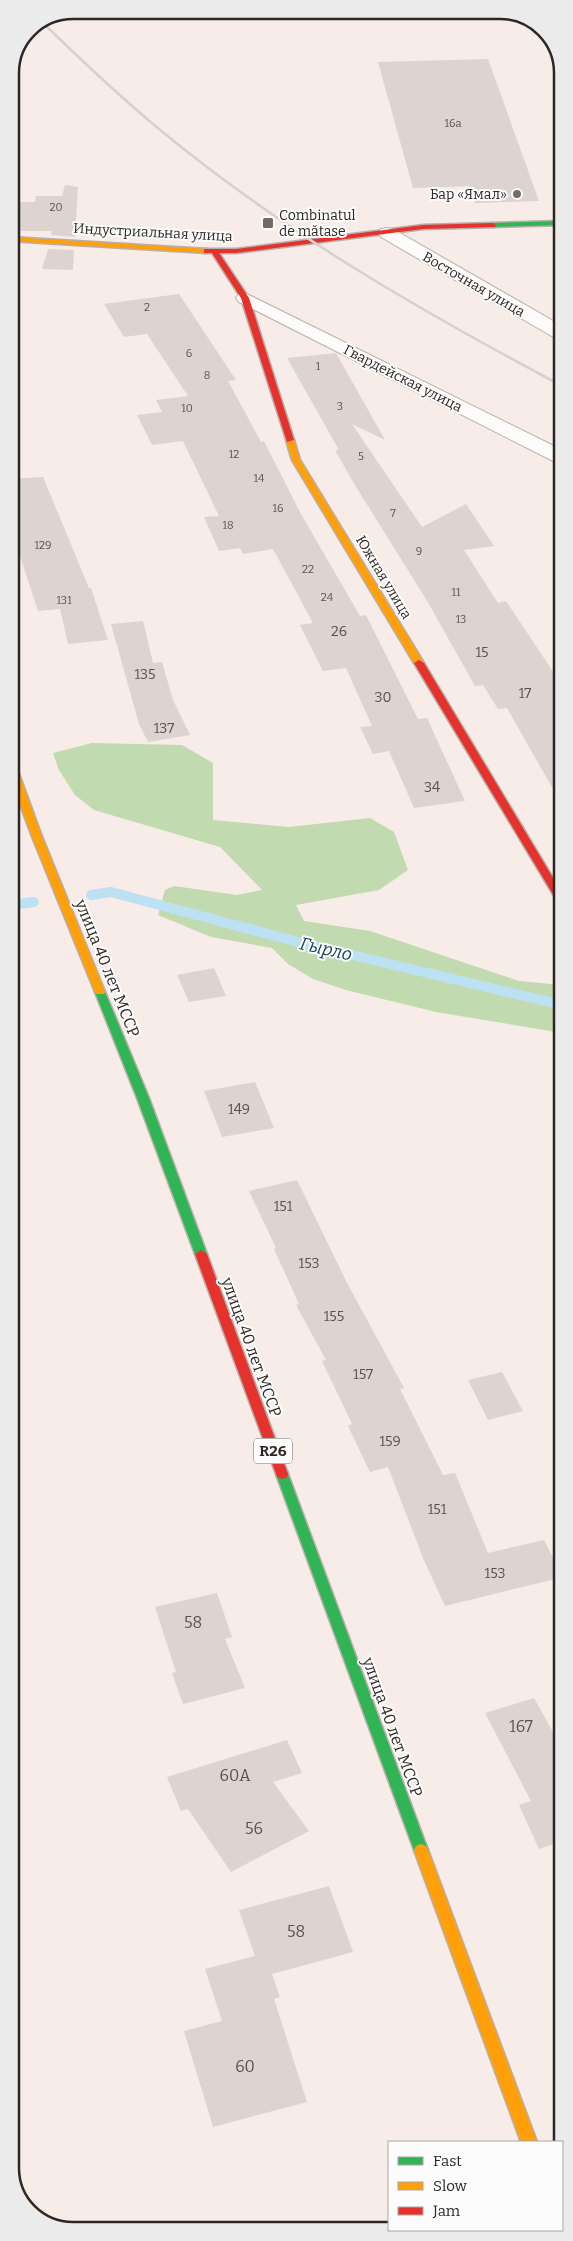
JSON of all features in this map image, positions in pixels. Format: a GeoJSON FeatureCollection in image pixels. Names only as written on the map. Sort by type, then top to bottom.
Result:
{"type":"FeatureCollection","features":[{"type":"Feature","properties":{"kind":"street","name":"Индустриальная улица"},"geometry":{"type":"LineString","coordinates":[[19,240],[215,252],[257,250],[423,227],[554,223]]}},
{"type":"Feature","properties":{"kind":"street","name":"Восточная улица"},"geometry":{"type":"LineString","coordinates":[[387,233],[554,329]]}},
{"type":"Feature","properties":{"kind":"street","name":"Южная улица"},"geometry":{"type":"LineString","coordinates":[[215,252],[245,298],[296,460],[554,888]]}},
{"type":"Feature","properties":{"kind":"street","name":"Гвардейская улица"},"geometry":{"type":"LineString","coordinates":[[245,298],[554,454]]}},
{"type":"Feature","properties":{"kind":"street","name":"улица 40 лет МССР"},"geometry":{"type":"LineString","coordinates":[[19,788],[146,1107],[529,2141]]}},
{"type":"Feature","properties":{"kind":"green space"},"geometry":{"type":"Polygon","coordinates":[[[92,743],[182,745],[213,763],[213,820],[289,827],[370,818],[394,832],[408,870],[379,890],[296,905],[304,921],[370,931],[519,981],[554,984],[554,1032],[436,1012],[346,990],[313,979],[288,964],[272,948],[211,937],[158,915],[165,890],[174,886],[237,895],[262,890],[220,847],[94,810],[75,795],[59,770],[53,753],[92,743]]]}},
{"type":"Feature","properties":{"kind":"building"},"geometry":{"type":"Polygon","coordinates":[[[488,59],[539,201],[475,203],[470,186],[413,188],[378,62],[488,59]]]}},
{"type":"Feature","properties":{"kind":"building"},"geometry":{"type":"Polygon","coordinates":[[[65,185],[78,187],[75,237],[51,235],[52,231],[19,231],[19,202],[35,202],[36,196],[62,196],[65,185]]]}},
{"type":"Feature","properties":{"kind":"building"},"geometry":{"type":"Polygon","coordinates":[[[48,249],[74,250],[73,270],[42,269],[48,249]]]}},
{"type":"Feature","properties":{"kind":"building"},"geometry":{"type":"Polygon","coordinates":[[[179,294],[236,380],[228,381],[261,442],[264,441],[301,514],[360,616],[366,615],[418,719],[427,718],[465,801],[414,808],[389,751],[373,754],[360,727],[372,726],[346,668],[323,671],[300,625],[313,623],[273,549],[243,554],[240,548],[219,551],[204,517],[219,516],[183,441],[152,445],[137,415],[162,412],[156,400],[188,396],[147,334],[124,337],[104,304],[179,294]]]}},
{"type":"Feature","properties":{"kind":"building"},"geometry":{"type":"Polygon","coordinates":[[[336,353],[385,440],[352,424],[422,527],[466,504],[494,546],[464,550],[498,603],[506,601],[554,673],[554,791],[507,708],[498,709],[483,685],[475,686],[426,599],[353,482],[335,450],[339,450],[287,358],[336,353]]]}},
{"type":"Feature","properties":{"kind":"building"},"geometry":{"type":"Polygon","coordinates":[[[43,477],[89,588],[91,588],[108,640],[68,644],[60,609],[38,611],[19,554],[19,478],[43,477]]]}},
{"type":"Feature","properties":{"kind":"building"},"geometry":{"type":"Polygon","coordinates":[[[143,621],[153,663],[162,662],[173,700],[190,735],[148,742],[139,724],[111,624],[143,621]]]}},
{"type":"Feature","properties":{"kind":"building"},"geometry":{"type":"Polygon","coordinates":[[[214,968],[226,996],[189,1002],[177,975],[214,968]]]}},
{"type":"Feature","properties":{"kind":"building"},"geometry":{"type":"Polygon","coordinates":[[[255,1082],[274,1128],[222,1137],[204,1091],[255,1082]]]}},
{"type":"Feature","properties":{"kind":"building"},"geometry":{"type":"Polygon","coordinates":[[[297,1180],[346,1281],[404,1388],[400,1389],[443,1475],[455,1473],[488,1553],[544,1540],[554,1559],[554,1579],[445,1606],[423,1558],[388,1467],[370,1472],[348,1426],[352,1424],[322,1361],[326,1360],[296,1305],[299,1304],[274,1249],[276,1248],[249,1191],[297,1180]]]}},
{"type":"Feature","properties":{"kind":"building"},"geometry":{"type":"Polygon","coordinates":[[[502,1372],[523,1411],[488,1420],[468,1380],[502,1372]]]}},
{"type":"Feature","properties":{"kind":"building"},"geometry":{"type":"Polygon","coordinates":[[[217,1593],[232,1637],[225,1639],[245,1688],[183,1704],[172,1673],[176,1672],[155,1607],[217,1593]]]}},
{"type":"Feature","properties":{"kind":"building"},"geometry":{"type":"Polygon","coordinates":[[[534,1698],[554,1734],[554,1844],[539,1849],[519,1805],[531,1801],[485,1713],[534,1698]]]}},
{"type":"Feature","properties":{"kind":"building"},"geometry":{"type":"Polygon","coordinates":[[[287,1740],[302,1773],[273,1782],[309,1831],[231,1872],[188,1809],[181,1811],[167,1777],[287,1740]]]}},
{"type":"Feature","properties":{"kind":"building"},"geometry":{"type":"Polygon","coordinates":[[[329,1886],[353,1952],[272,1974],[280,1997],[274,1999],[307,2102],[213,2127],[184,2031],[222,2021],[205,1969],[255,1956],[239,1910],[329,1886]]]}},
{"type":"Feature","properties":{"kind":"waterway","name":"Гырло"},"geometry":{"type":"LineString","coordinates":[[91,895],[111,892],[298,942],[554,1003]]}},
{"type":"Feature","properties":{"kind":"waterway","name":"Гырло"},"geometry":{"type":"LineString","coordinates":[[19,904],[34,902]]}},
{"type":"Feature","properties":{"kind":"railway"},"geometry":{"type":"LineString","coordinates":[[46,26],[99,77],[159,129],[249,198],[392,291],[540,374]]}},
{"type":"Feature","properties":{"kind":"railway"},"geometry":{"type":"LineString","coordinates":[[538,373],[554,382]]}},
{"type":"Feature","properties":{"kind":"traffic: fast"},"geometry":{"type":"LineString","coordinates":[[492,225],[554,223]]}},
{"type":"Feature","properties":{"kind":"traffic: fast"},"geometry":{"type":"LineString","coordinates":[[100,992],[143,1098],[201,1254]]}},
{"type":"Feature","properties":{"kind":"traffic: fast"},"geometry":{"type":"LineString","coordinates":[[282,1474],[421,1850]]}},
{"type":"Feature","properties":{"kind":"traffic: slow"},"geometry":{"type":"LineString","coordinates":[[19,240],[207,251]]}},
{"type":"Feature","properties":{"kind":"traffic: slow"},"geometry":{"type":"LineString","coordinates":[[290,440],[296,460],[419,663]]}},
{"type":"Feature","properties":{"kind":"traffic: slow"},"geometry":{"type":"LineString","coordinates":[[19,788],[100,992]]}},
{"type":"Feature","properties":{"kind":"traffic: slow"},"geometry":{"type":"LineString","coordinates":[[421,1850],[529,2141]]}},
{"type":"Feature","properties":{"kind":"traffic: jam"},"geometry":{"type":"LineString","coordinates":[[207,251],[236,251],[423,227],[492,225]]}},
{"type":"Feature","properties":{"kind":"traffic: jam"},"geometry":{"type":"LineString","coordinates":[[215,252],[245,298],[290,440]]}},
{"type":"Feature","properties":{"kind":"traffic: jam"},"geometry":{"type":"LineString","coordinates":[[419,663],[554,888]]}},
{"type":"Feature","properties":{"kind":"traffic: jam"},"geometry":{"type":"LineString","coordinates":[[201,1254],[282,1474]]}},
{"type":"Feature","properties":{"kind":"place","name":"Бар «Ямал»"},"geometry":{"type":"Point","coordinates":[517,194]}},
{"type":"Feature","properties":{"kind":"place","name":"Combinatul de mătase"},"geometry":{"type":"Point","coordinates":[268,223]}}]}
